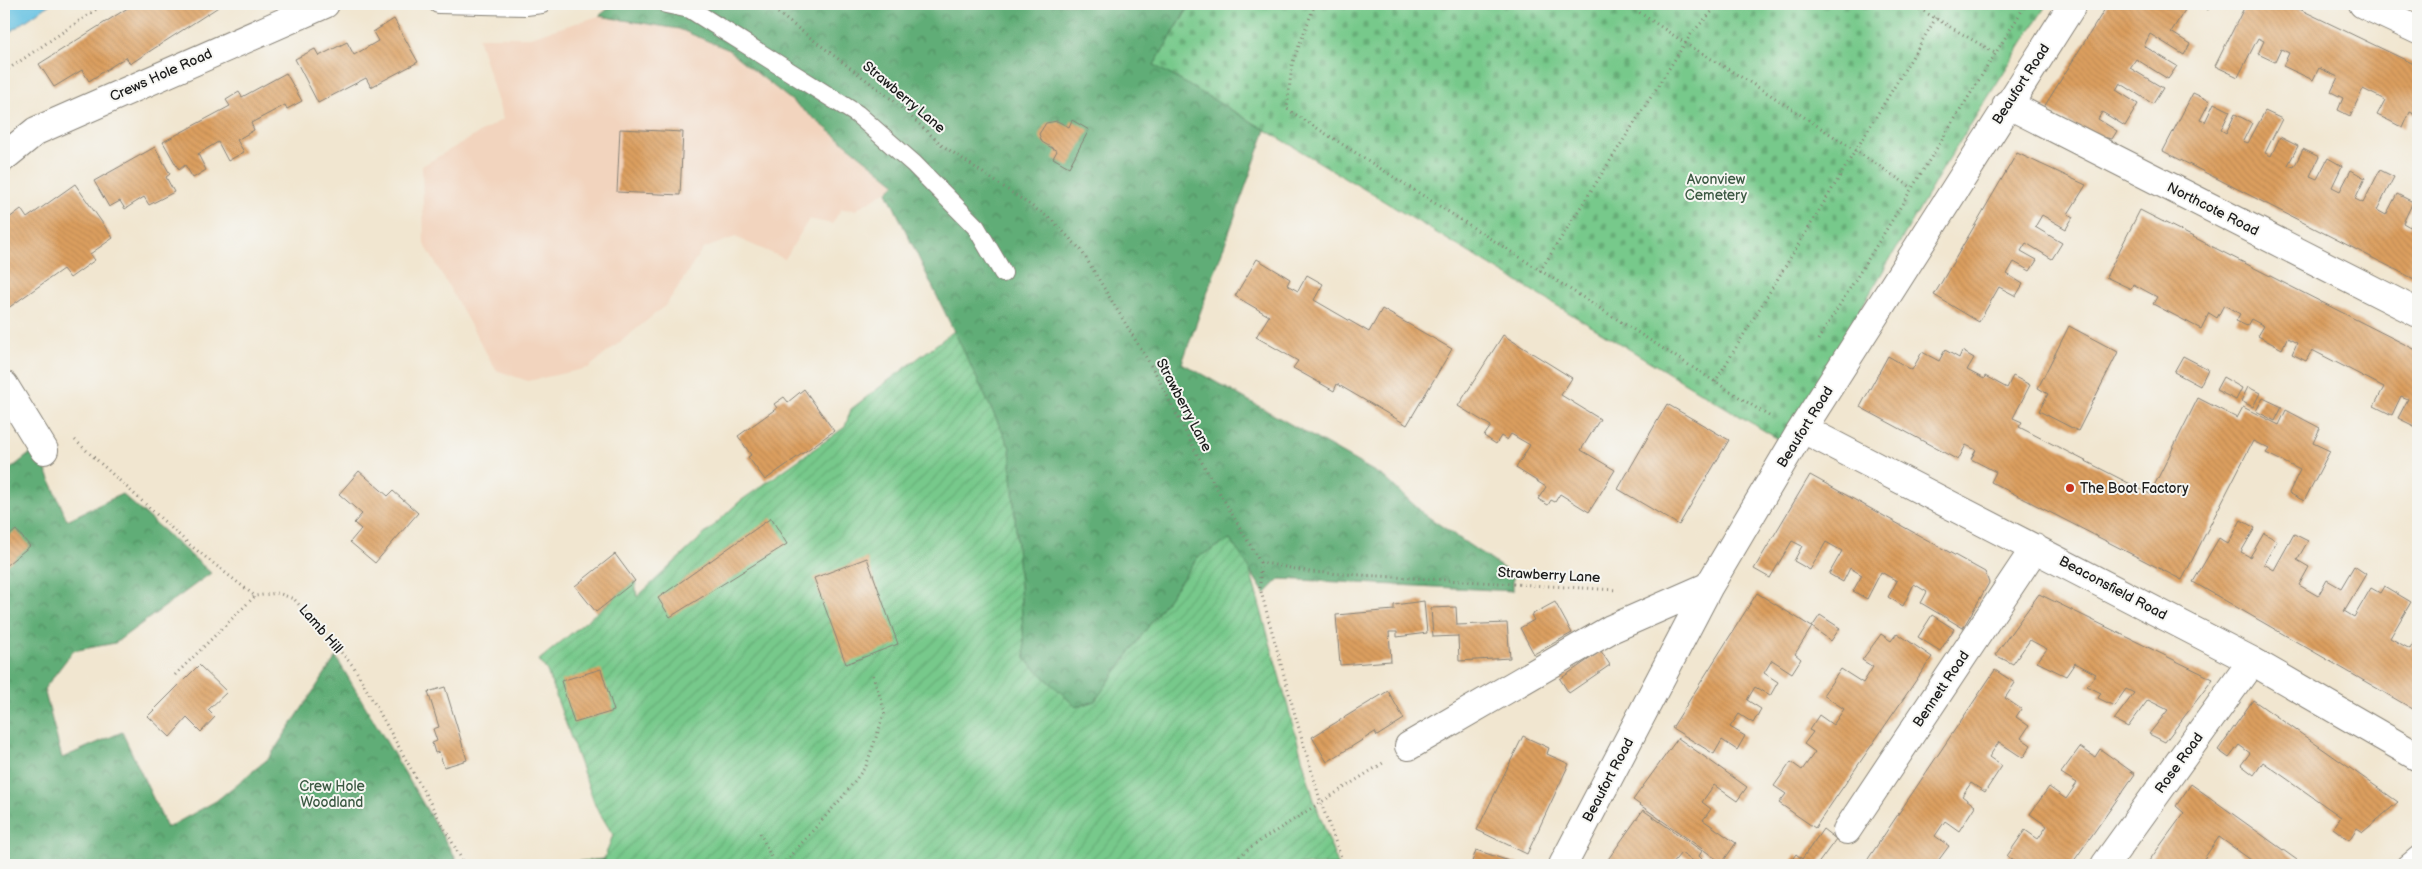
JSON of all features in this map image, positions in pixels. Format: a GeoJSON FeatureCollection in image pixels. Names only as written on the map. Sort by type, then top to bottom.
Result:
{"type":"FeatureCollection","features":[{"type":"Feature","properties":{"kind":"street","name":"Crews Hole Road"},"geometry":{"type":"LineString","coordinates":[[4,157],[36,131],[325,4]]}},
{"type":"Feature","properties":{"kind":"street","name":"Beaufort Road"},"geometry":{"type":"LineString","coordinates":[[1565,864],[1710,586],[1801,432],[2007,104],[2073,4]]}},
{"type":"Feature","properties":{"kind":"street"},"geometry":{"type":"LineString","coordinates":[[2364,4],[2418,30]]}},
{"type":"Feature","properties":{"kind":"street","name":"Northcote Road"},"geometry":{"type":"LineString","coordinates":[[2007,104],[2418,312]]}},
{"type":"Feature","properties":{"kind":"street"},"geometry":{"type":"LineString","coordinates":[[4,385],[44,450]]}},
{"type":"Feature","properties":{"kind":"street","name":"Beaconsfield Road"},"geometry":{"type":"LineString","coordinates":[[1801,432],[2035,548],[2252,661],[2418,757]]}},
{"type":"Feature","properties":{"kind":"street","name":"Bennett Road"},"geometry":{"type":"LineString","coordinates":[[1847,830],[2035,548]]}},
{"type":"Feature","properties":{"kind":"street"},"geometry":{"type":"LineString","coordinates":[[1409,746],[1610,629],[1710,586]]}},
{"type":"Feature","properties":{"kind":"street","name":"Rose Road"},"geometry":{"type":"LineString","coordinates":[[2105,865],[2252,661]]}},
{"type":"Feature","properties":{"kind":"lane"},"geometry":{"type":"LineString","coordinates":[[438,4],[526,6],[542,4]]}},
{"type":"Feature","properties":{"kind":"lane"},"geometry":{"type":"LineString","coordinates":[[666,4],[690,9],[857,114],[914,164],[976,227],[1003,273]]}},
{"type":"Feature","properties":{"kind":"lane"},"geometry":{"type":"LineString","coordinates":[[2406,865],[2418,855]]}},
{"type":"Feature","properties":{"kind":"path"},"geometry":{"type":"LineString","coordinates":[[4,72],[104,4]]}},
{"type":"Feature","properties":{"kind":"path","name":"Strawberry Lane"},"geometry":{"type":"LineString","coordinates":[[766,4],[894,101],[942,145],[1052,220],[1081,250],[1156,374],[1197,454],[1260,562],[1310,572],[1643,592],[1667,603]]}},
{"type":"Feature","properties":{"kind":"path"},"geometry":{"type":"LineString","coordinates":[[1315,4],[1292,64],[1288,110],[1772,418],[1801,432]]}},
{"type":"Feature","properties":{"kind":"path"},"geometry":{"type":"LineString","coordinates":[[1627,4],[1911,187]]}},
{"type":"Feature","properties":{"kind":"path"},"geometry":{"type":"LineString","coordinates":[[1540,271],[1685,43],[1719,4]]}},
{"type":"Feature","properties":{"kind":"path"},"geometry":{"type":"LineString","coordinates":[[1911,4],[1995,53]]}},
{"type":"Feature","properties":{"kind":"path"},"geometry":{"type":"LineString","coordinates":[[1815,344],[2026,4]]}},
{"type":"Feature","properties":{"kind":"path"},"geometry":{"type":"LineString","coordinates":[[1715,382],[1936,18]]}},
{"type":"Feature","properties":{"kind":"path"},"geometry":{"type":"LineString","coordinates":[[1772,418],[1776,410]]}},
{"type":"Feature","properties":{"kind":"path"},"geometry":{"type":"LineString","coordinates":[[106,469],[190,545],[255,596],[175,675]]}},
{"type":"Feature","properties":{"kind":"path"},"geometry":{"type":"LineString","coordinates":[[1260,562],[1260,588],[1321,802],[1344,865]]}},
{"type":"Feature","properties":{"kind":"path","name":"Lamb Hill"},"geometry":{"type":"LineString","coordinates":[[255,596],[278,593],[294,599],[354,667],[465,865]]}},
{"type":"Feature","properties":{"kind":"path"},"geometry":{"type":"LineString","coordinates":[[782,865],[841,799],[866,766],[885,712],[872,672]]}},
{"type":"Feature","properties":{"kind":"path"},"geometry":{"type":"LineString","coordinates":[[1227,865],[1260,841],[1409,746]]}},
{"type":"Feature","properties":{"kind":"path"},"geometry":{"type":"LineString","coordinates":[[760,833],[771,857],[771,865]]}},
{"type":"Feature","properties":{"kind":"shaded area"},"geometry":{"type":"Polygon","coordinates":[[[599,16],[679,29],[727,49],[896,185],[855,210],[841,209],[832,224],[809,219],[785,259],[735,237],[703,249],[666,305],[588,368],[528,381],[496,370],[424,243],[422,166],[503,119],[478,37],[530,37],[599,16]]]}},
{"type":"Feature","properties":{"kind":"green space"},"geometry":{"type":"Polygon","coordinates":[[[614,4],[1190,4],[1154,65],[1266,130],[1182,363],[1384,477],[1424,514],[1513,575],[1513,591],[1280,579],[1265,594],[1230,540],[1198,557],[1095,701],[1076,707],[1025,659],[1010,448],[887,192],[896,184],[727,49],[679,29],[599,16],[614,4]]]}},
{"type":"Feature","properties":{"kind":"green space","name":"Avonview Cemetery"},"geometry":{"type":"Polygon","coordinates":[[[1191,4],[2047,4],[1945,165],[1783,442],[1266,130],[1154,65],[1191,4]]]}},
{"type":"Feature","properties":{"kind":"green space"},"geometry":{"type":"Polygon","coordinates":[[[954,331],[1010,448],[1025,659],[1076,707],[1095,701],[1198,557],[1230,540],[1249,567],[1313,797],[1338,865],[610,865],[604,859],[613,835],[595,805],[547,671],[539,660],[635,581],[637,597],[739,502],[845,427],[851,409],[954,331]]]}},
{"type":"Feature","properties":{"kind":"green space","name":"Crew Hole Woodland"},"geometry":{"type":"Polygon","coordinates":[[[32,452],[46,470],[67,520],[122,494],[211,573],[115,643],[73,651],[44,689],[62,758],[122,732],[167,828],[216,801],[269,758],[336,657],[456,859],[456,865],[4,865],[4,474],[32,452]]]}},
{"type":"Feature","properties":{"kind":"green space"},"geometry":{"type":"Polygon","coordinates":[[[604,859],[610,865],[551,865],[552,864],[604,859]]]}},
{"type":"Feature","properties":{"kind":"water"},"geometry":{"type":"Polygon","coordinates":[[[4,4],[50,4],[4,36],[4,4]]]}},
{"type":"Feature","properties":{"kind":"building"},"geometry":{"type":"Polygon","coordinates":[[[134,4],[223,4],[130,64],[126,57],[89,81],[82,70],[54,87],[39,64],[134,4]]]}},
{"type":"Feature","properties":{"kind":"building"},"geometry":{"type":"Polygon","coordinates":[[[2108,4],[2174,4],[2185,10],[2171,32],[2190,44],[2184,55],[2150,34],[2144,46],[2177,66],[2168,79],[2136,59],[2130,68],[2163,88],[2153,104],[2120,83],[2116,90],[2138,104],[2125,126],[2102,112],[2098,119],[2117,131],[2112,139],[2089,134],[2044,107],[2108,4]]]}},
{"type":"Feature","properties":{"kind":"building"},"geometry":{"type":"Polygon","coordinates":[[[2198,4],[2212,4],[2208,10],[2198,4]]]}},
{"type":"Feature","properties":{"kind":"building"},"geometry":{"type":"Polygon","coordinates":[[[2246,4],[2289,4],[2418,66],[2418,116],[2410,112],[2403,128],[2377,115],[2385,100],[2363,89],[2350,116],[2338,110],[2343,98],[2331,92],[2338,77],[2319,68],[2313,80],[2283,66],[2289,53],[2281,49],[2275,62],[2258,54],[2264,41],[2258,38],[2238,77],[2215,66],[2246,4]]]}},
{"type":"Feature","properties":{"kind":"building"},"geometry":{"type":"Polygon","coordinates":[[[394,19],[418,62],[371,87],[366,78],[318,103],[295,59],[315,49],[319,56],[347,42],[354,55],[378,41],[373,32],[394,19]]]}},
{"type":"Feature","properties":{"kind":"building"},"geometry":{"type":"Polygon","coordinates":[[[286,73],[302,101],[287,109],[285,105],[251,123],[254,130],[237,140],[244,152],[228,161],[218,142],[198,154],[206,170],[193,178],[185,165],[179,170],[163,142],[230,106],[226,100],[239,92],[242,97],[286,73]]]}},
{"type":"Feature","properties":{"kind":"building"},"geometry":{"type":"Polygon","coordinates":[[[2193,93],[2210,101],[2200,120],[2205,122],[2214,103],[2230,111],[2221,130],[2226,133],[2235,114],[2252,123],[2243,141],[2248,143],[2265,111],[2282,119],[2265,153],[2271,156],[2280,137],[2298,146],[2288,165],[2294,167],[2303,149],[2319,157],[2310,176],[2317,179],[2328,158],[2342,166],[2332,187],[2340,191],[2351,170],[2365,178],[2355,199],[2363,203],[2380,170],[2394,177],[2377,210],[2386,215],[2397,194],[2413,202],[2403,223],[2410,227],[2418,209],[2418,281],[2163,151],[2193,93]]]}},
{"type":"Feature","properties":{"kind":"building"},"geometry":{"type":"Polygon","coordinates":[[[1072,120],[1089,130],[1069,167],[1053,158],[1057,151],[1042,142],[1039,134],[1046,123],[1057,121],[1069,127],[1072,120]]]}},
{"type":"Feature","properties":{"kind":"building"},"geometry":{"type":"Polygon","coordinates":[[[620,129],[683,132],[680,195],[617,192],[620,129]]]}},
{"type":"Feature","properties":{"kind":"building"},"geometry":{"type":"Polygon","coordinates":[[[155,147],[170,174],[166,177],[174,192],[149,205],[144,197],[125,209],[120,201],[109,207],[94,181],[155,147]]]}},
{"type":"Feature","properties":{"kind":"building"},"geometry":{"type":"Polygon","coordinates":[[[2017,153],[2086,185],[2068,214],[2073,217],[2066,229],[2042,215],[2035,227],[2062,243],[2052,259],[2026,243],[2021,251],[2037,260],[2030,271],[2014,262],[2007,274],[2023,284],[2016,296],[1999,287],[1979,322],[1934,295],[2017,153]]]}},
{"type":"Feature","properties":{"kind":"building"},"geometry":{"type":"Polygon","coordinates":[[[75,184],[113,238],[90,254],[95,260],[70,278],[63,269],[4,311],[4,222],[21,209],[27,218],[75,184]]]}},
{"type":"Feature","properties":{"kind":"building"},"geometry":{"type":"Polygon","coordinates":[[[2140,210],[2418,351],[2418,423],[2416,427],[2398,418],[2408,399],[2401,396],[2392,415],[2374,406],[2384,387],[2312,350],[2306,361],[2292,354],[2297,343],[2287,338],[2282,349],[2258,336],[2264,326],[2251,319],[2247,326],[2236,321],[2240,314],[2224,305],[2217,318],[2209,313],[2201,329],[2153,304],[2157,297],[2133,284],[2131,289],[2106,277],[2140,210]]]}},
{"type":"Feature","properties":{"kind":"building"},"geometry":{"type":"Polygon","coordinates":[[[1257,259],[1290,279],[1287,285],[1298,291],[1307,275],[1323,284],[1314,300],[1369,332],[1382,309],[1452,349],[1407,425],[1337,384],[1334,391],[1293,368],[1298,361],[1256,337],[1269,316],[1235,296],[1257,259]]]}},
{"type":"Feature","properties":{"kind":"building"},"geometry":{"type":"Polygon","coordinates":[[[2069,326],[2118,352],[2078,431],[2039,411],[2048,394],[2038,388],[2069,326]]]}},
{"type":"Feature","properties":{"kind":"building"},"geometry":{"type":"Polygon","coordinates":[[[1503,335],[1572,378],[1561,395],[1600,419],[1581,450],[1615,470],[1589,512],[1560,494],[1555,502],[1551,500],[1548,505],[1538,499],[1546,487],[1516,468],[1530,445],[1511,434],[1507,440],[1501,436],[1496,444],[1484,436],[1491,426],[1458,406],[1503,335]]]}},
{"type":"Feature","properties":{"kind":"building","name":"The Boot Factory"},"geometry":{"type":"Polygon","coordinates":[[[1945,350],[1959,358],[1962,351],[1974,358],[1967,370],[1984,379],[1985,376],[2007,388],[2013,376],[2030,385],[2013,418],[2022,422],[2019,427],[2150,494],[2198,398],[2237,418],[2243,407],[2279,425],[2286,410],[2320,428],[2313,443],[2330,451],[2304,501],[2289,493],[2300,470],[2266,453],[2269,449],[2253,441],[2182,580],[1991,482],[1996,472],[1971,459],[1976,450],[1966,445],[1958,460],[1860,407],[1888,356],[1912,370],[1922,352],[1939,361],[1945,350]]]}},
{"type":"Feature","properties":{"kind":"building"},"geometry":{"type":"Polygon","coordinates":[[[2183,356],[2208,369],[2200,386],[2174,372],[2183,356]]]}},
{"type":"Feature","properties":{"kind":"building"},"geometry":{"type":"Polygon","coordinates":[[[2223,377],[2242,388],[2236,400],[2216,390],[2223,377]]]}},
{"type":"Feature","properties":{"kind":"building"},"geometry":{"type":"Polygon","coordinates":[[[2248,387],[2260,393],[2253,407],[2241,401],[2248,387]]]}},
{"type":"Feature","properties":{"kind":"building"},"geometry":{"type":"Polygon","coordinates":[[[804,389],[834,431],[765,480],[748,457],[751,455],[738,436],[777,408],[774,404],[784,397],[788,402],[804,389]]]}},
{"type":"Feature","properties":{"kind":"building"},"geometry":{"type":"Polygon","coordinates":[[[2263,398],[2282,407],[2275,421],[2256,411],[2263,398]]]}},
{"type":"Feature","properties":{"kind":"building"},"geometry":{"type":"Polygon","coordinates":[[[1667,404],[1729,440],[1679,525],[1618,489],[1667,404]]]}},
{"type":"Feature","properties":{"kind":"building"},"geometry":{"type":"Polygon","coordinates":[[[359,471],[388,496],[393,491],[418,513],[375,563],[350,542],[361,529],[354,523],[362,514],[339,494],[359,471]]]}},
{"type":"Feature","properties":{"kind":"building"},"geometry":{"type":"Polygon","coordinates":[[[1810,475],[1985,572],[1989,583],[1963,628],[1921,603],[1927,592],[1914,584],[1903,606],[1888,597],[1897,581],[1881,572],[1867,599],[1853,591],[1862,575],[1850,568],[1843,582],[1829,574],[1842,551],[1826,542],[1810,570],[1794,561],[1802,546],[1792,541],[1770,578],[1754,569],[1810,475]]]}},
{"type":"Feature","properties":{"kind":"building"},"geometry":{"type":"Polygon","coordinates":[[[771,518],[787,544],[670,617],[658,598],[771,518]]]}},
{"type":"Feature","properties":{"kind":"building"},"geometry":{"type":"Polygon","coordinates":[[[2241,520],[2255,528],[2241,552],[2250,557],[2264,533],[2277,541],[2264,564],[2274,570],[2294,534],[2308,541],[2297,560],[2309,567],[2299,585],[2318,596],[2327,580],[2341,588],[2354,566],[2366,574],[2344,611],[2354,617],[2371,588],[2380,593],[2384,586],[2411,602],[2390,638],[2410,649],[2418,634],[2418,712],[2193,582],[2219,538],[2228,544],[2241,520]]]}},
{"type":"Feature","properties":{"kind":"building"},"geometry":{"type":"Polygon","coordinates":[[[16,530],[30,546],[4,567],[4,540],[16,530]]]}},
{"type":"Feature","properties":{"kind":"building"},"geometry":{"type":"Polygon","coordinates":[[[615,554],[635,581],[596,612],[575,586],[615,554]]]}},
{"type":"Feature","properties":{"kind":"building"},"geometry":{"type":"Polygon","coordinates":[[[867,558],[898,644],[846,664],[814,578],[867,558]]]}},
{"type":"Feature","properties":{"kind":"building"},"geometry":{"type":"Polygon","coordinates":[[[1757,593],[1812,627],[1795,654],[1801,659],[1792,673],[1772,660],[1764,673],[1778,682],[1770,696],[1755,687],[1747,700],[1761,709],[1753,723],[1739,714],[1730,727],[1745,736],[1737,750],[1722,740],[1714,754],[1672,728],[1757,593]]]}},
{"type":"Feature","properties":{"kind":"building"},"geometry":{"type":"Polygon","coordinates":[[[2039,594],[2213,679],[2165,742],[2149,734],[2168,710],[2148,700],[2128,727],[2114,720],[2134,693],[2126,689],[2114,706],[2098,698],[2101,693],[2087,686],[2096,674],[2075,663],[2066,676],[2037,662],[2047,649],[2030,640],[2013,664],[1995,655],[2039,594]]]}},
{"type":"Feature","properties":{"kind":"building"},"geometry":{"type":"Polygon","coordinates":[[[1424,601],[1427,633],[1397,637],[1397,632],[1389,632],[1391,661],[1340,665],[1336,615],[1394,610],[1394,605],[1424,601]]]}},
{"type":"Feature","properties":{"kind":"building"},"geometry":{"type":"Polygon","coordinates":[[[1555,602],[1572,633],[1534,654],[1520,628],[1534,620],[1531,615],[1555,602]]]}},
{"type":"Feature","properties":{"kind":"building"},"geometry":{"type":"Polygon","coordinates":[[[1456,607],[1457,625],[1507,623],[1510,658],[1459,661],[1458,636],[1433,637],[1431,608],[1456,607]]]}},
{"type":"Feature","properties":{"kind":"building"},"geometry":{"type":"Polygon","coordinates":[[[1820,615],[1840,628],[1831,641],[1812,627],[1820,615]]]}},
{"type":"Feature","properties":{"kind":"building"},"geometry":{"type":"Polygon","coordinates":[[[1932,615],[1954,629],[1940,651],[1918,637],[1932,615]]]}},
{"type":"Feature","properties":{"kind":"building"},"geometry":{"type":"Polygon","coordinates":[[[1897,633],[1932,657],[1815,828],[1779,803],[1786,794],[1774,786],[1791,762],[1802,770],[1815,752],[1804,744],[1813,732],[1809,730],[1819,715],[1833,725],[1844,709],[1823,695],[1841,669],[1863,683],[1873,667],[1862,660],[1881,634],[1891,641],[1897,633]]]}},
{"type":"Feature","properties":{"kind":"building"},"geometry":{"type":"Polygon","coordinates":[[[1601,651],[1610,665],[1569,693],[1560,679],[1601,651]]]}},
{"type":"Feature","properties":{"kind":"building"},"geometry":{"type":"Polygon","coordinates":[[[199,665],[227,692],[208,710],[215,717],[201,732],[187,718],[170,737],[148,716],[199,665]]]}},
{"type":"Feature","properties":{"kind":"building"},"geometry":{"type":"Polygon","coordinates":[[[601,669],[614,711],[574,723],[561,681],[601,669]]]}},
{"type":"Feature","properties":{"kind":"building"},"geometry":{"type":"Polygon","coordinates":[[[1995,670],[2015,683],[2005,698],[2021,709],[2016,717],[2029,726],[2021,738],[2031,745],[2023,758],[1999,742],[1989,757],[2002,766],[1985,792],[1971,783],[1962,796],[1975,806],[1959,831],[1945,821],[1935,836],[1949,846],[1935,865],[1922,865],[1918,862],[1916,865],[1864,865],[1995,670]]]}},
{"type":"Feature","properties":{"kind":"building"},"geometry":{"type":"Polygon","coordinates":[[[445,687],[467,760],[444,767],[439,752],[435,753],[432,743],[437,741],[433,729],[439,727],[428,692],[445,687]]]}},
{"type":"Feature","properties":{"kind":"building"},"geometry":{"type":"Polygon","coordinates":[[[1388,691],[1404,719],[1377,736],[1375,732],[1327,762],[1312,737],[1388,691]]]}},
{"type":"Feature","properties":{"kind":"building"},"geometry":{"type":"Polygon","coordinates":[[[2253,700],[2398,802],[2363,832],[2357,828],[2349,840],[2333,828],[2341,817],[2263,762],[2254,775],[2241,765],[2250,753],[2239,745],[2229,758],[2218,750],[2253,700]]]}},
{"type":"Feature","properties":{"kind":"building"},"geometry":{"type":"Polygon","coordinates":[[[1523,736],[1549,748],[1547,754],[1569,764],[1527,854],[1477,830],[1523,736]]]}},
{"type":"Feature","properties":{"kind":"building"},"geometry":{"type":"Polygon","coordinates":[[[1678,738],[1747,787],[1737,801],[1714,785],[1702,802],[1711,809],[1703,820],[1736,843],[1722,863],[1633,800],[1678,738]]]}},
{"type":"Feature","properties":{"kind":"building"},"geometry":{"type":"Polygon","coordinates":[[[2080,747],[2095,757],[2100,749],[2135,774],[2071,865],[2020,865],[2007,856],[2025,830],[2038,839],[2047,826],[2030,814],[2049,787],[2066,799],[2077,783],[2061,773],[2080,747]]]}},
{"type":"Feature","properties":{"kind":"building"},"geometry":{"type":"Polygon","coordinates":[[[2191,784],[2304,865],[2258,865],[2219,837],[2201,863],[2204,865],[2146,865],[2184,813],[2176,806],[2191,784]]]}},
{"type":"Feature","properties":{"kind":"building"},"geometry":{"type":"Polygon","coordinates":[[[1643,810],[1702,851],[1699,856],[1702,859],[1698,865],[1681,853],[1671,865],[1604,865],[1643,810]]]}},
{"type":"Feature","properties":{"kind":"building"},"geometry":{"type":"Polygon","coordinates":[[[1823,829],[1836,839],[1817,865],[1788,865],[1796,854],[1802,859],[1823,829]]]}},
{"type":"Feature","properties":{"kind":"building"},"geometry":{"type":"Polygon","coordinates":[[[1476,850],[1521,865],[1471,865],[1476,850]]]}},
{"type":"Feature","properties":{"kind":"place","name":"The Boot Factory"},"geometry":{"type":"Point","coordinates":[2070,488]}}]}
